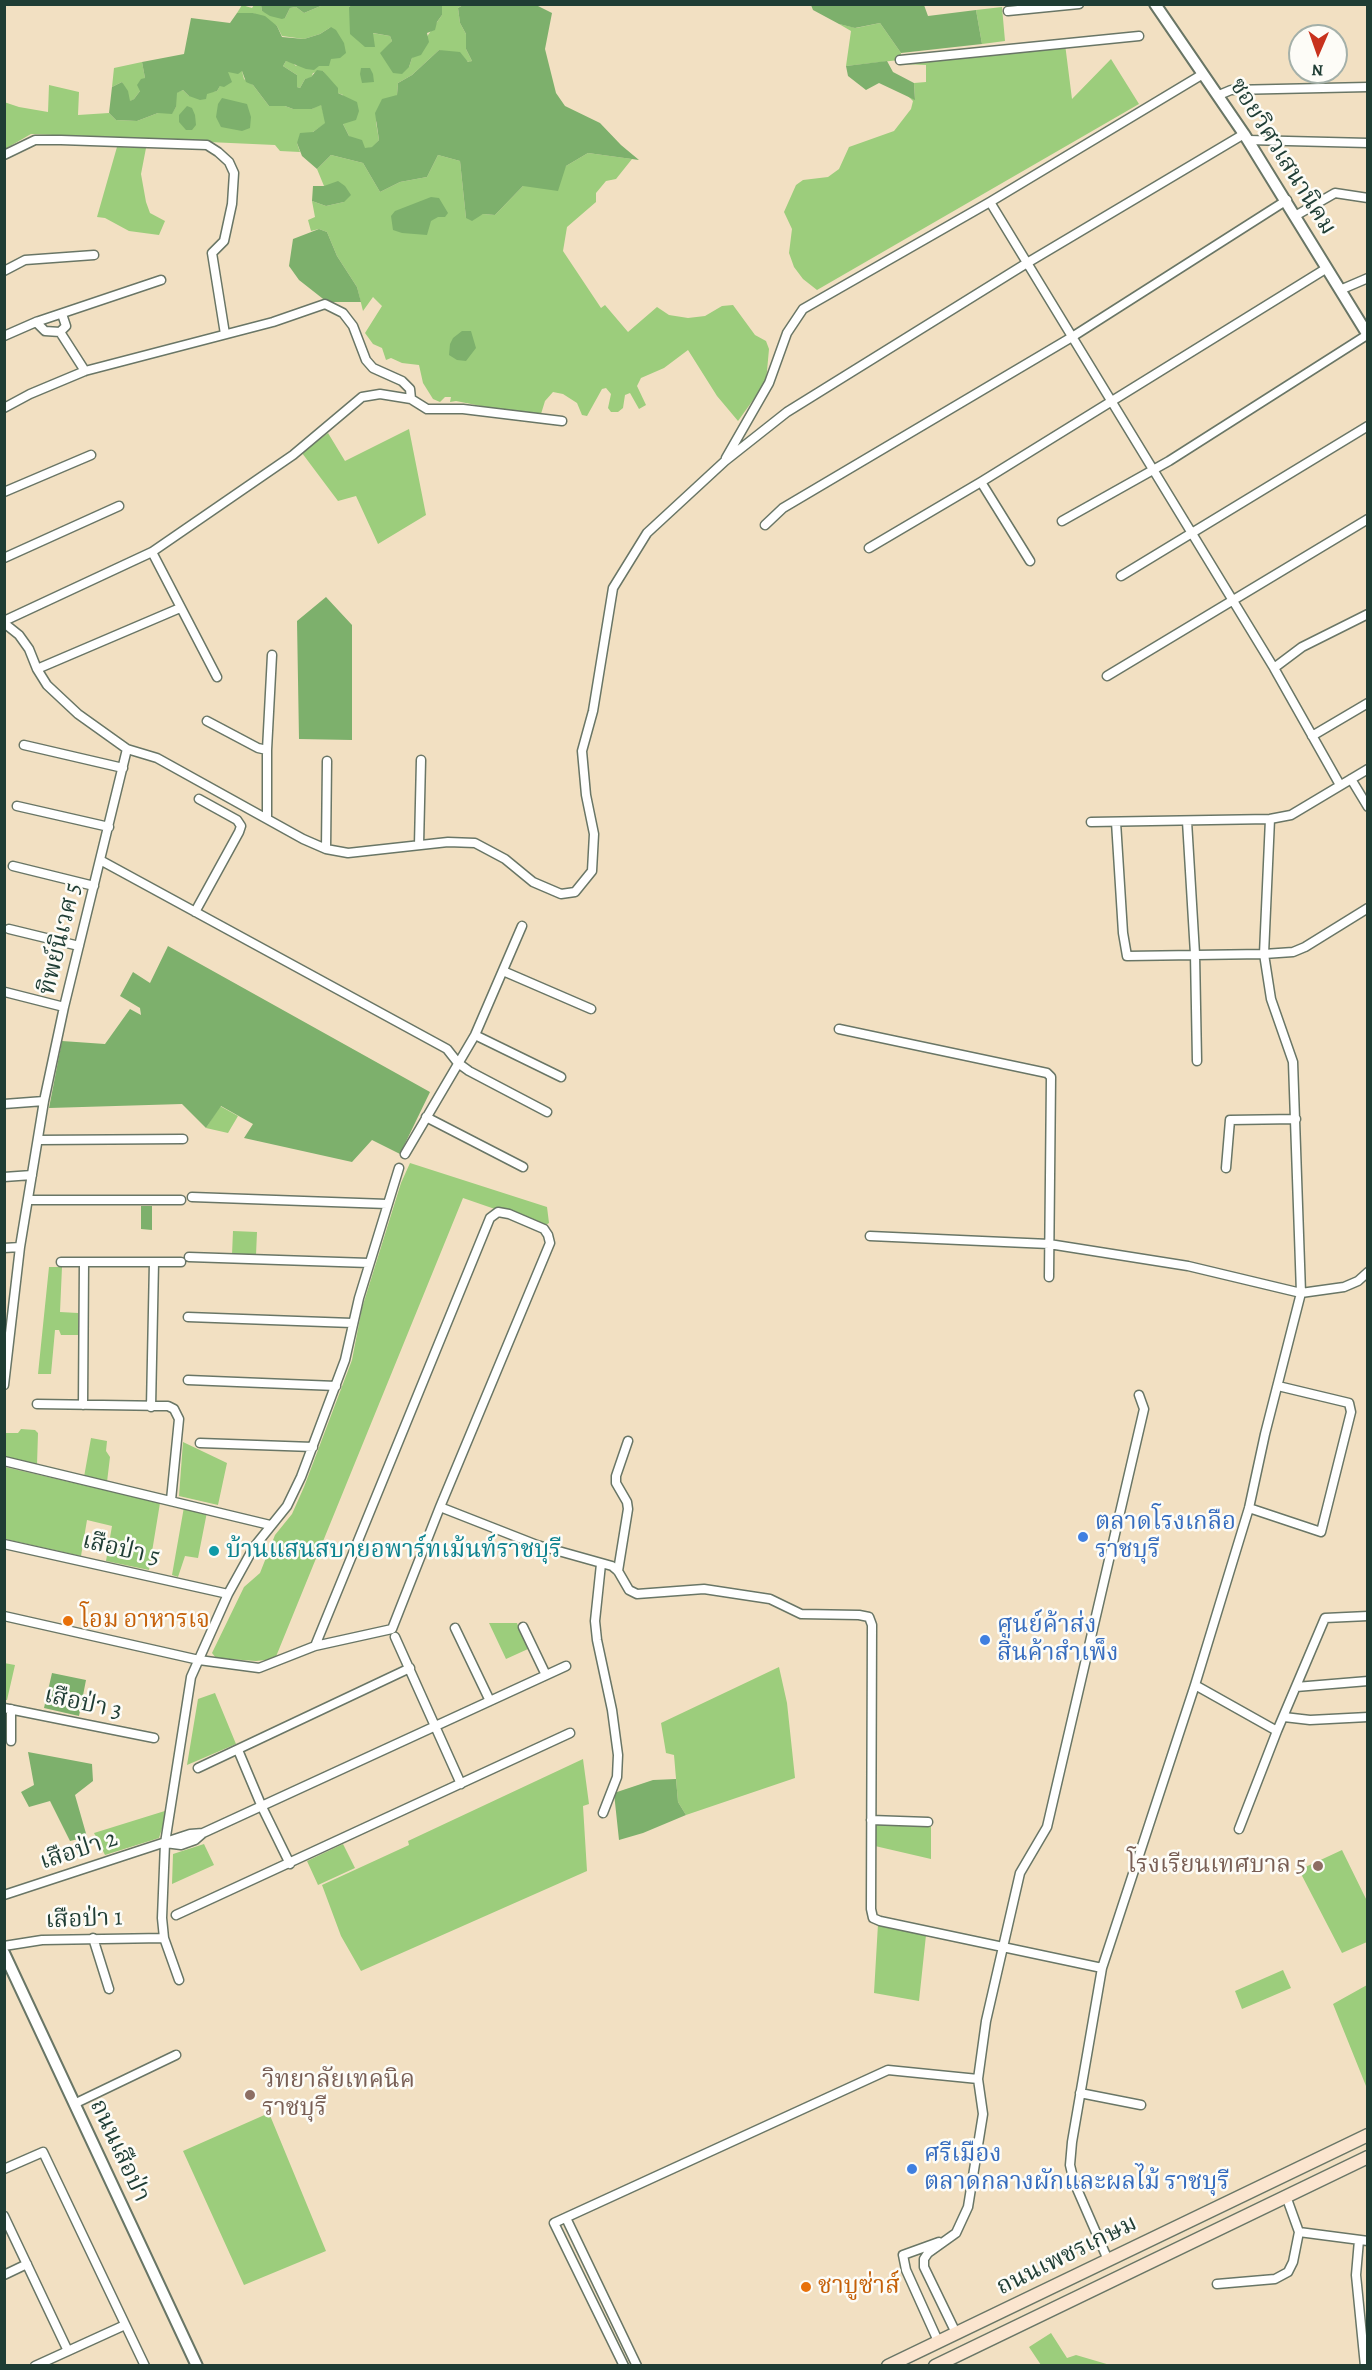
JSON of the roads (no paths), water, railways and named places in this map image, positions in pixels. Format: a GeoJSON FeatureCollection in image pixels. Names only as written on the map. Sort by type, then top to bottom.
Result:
{"type":"FeatureCollection","features":[{"type":"Feature","properties":{"kind":"main road","name":"ถนนเพชรเกษม"},"geometry":{"type":"LineString","coordinates":[[935,2365],[941,2350],[938,2341],[1368,2135]]}},
{"type":"Feature","properties":{"kind":"main road","name":"ถนนเพชรเกษม"},"geometry":{"type":"LineString","coordinates":[[935,2365],[1368,2157]]}},
{"type":"Feature","properties":{"kind":"main road"},"geometry":{"type":"LineString","coordinates":[[888,2366],[938,2341]]}},
{"type":"Feature","properties":{"kind":"main road"},"geometry":{"type":"LineString","coordinates":[[912,2366],[919,2350]]}},
{"type":"Feature","properties":{"kind":"street"},"geometry":{"type":"LineString","coordinates":[[1008,11],[1079,4]]}},
{"type":"Feature","properties":{"kind":"street","name":"ซอยวิศวเสนานิคม"},"geometry":{"type":"LineString","coordinates":[[1155,4],[1219,95],[1287,201],[1367,335]]}},
{"type":"Feature","properties":{"kind":"street"},"geometry":{"type":"LineString","coordinates":[[900,60],[1139,36]]}},
{"type":"Feature","properties":{"kind":"street"},"geometry":{"type":"LineString","coordinates":[[725,461],[769,383],[787,333],[803,309],[990,202],[1203,74]]}},
{"type":"Feature","properties":{"kind":"street"},"geometry":{"type":"LineString","coordinates":[[1219,95],[1231,90],[1368,87]]}},
{"type":"Feature","properties":{"kind":"street"},"geometry":{"type":"LineString","coordinates":[[562,420],[427,408],[411,399],[380,394],[362,398],[293,455],[152,552],[4,622],[24,642],[47,685],[61,700],[127,749],[157,758],[303,839],[326,849],[348,853],[419,844],[475,843],[505,859],[533,882],[561,894],[575,892],[592,871],[594,834],[586,795],[582,751],[593,711],[613,588],[647,533],[725,461],[787,412],[1027,263],[1246,137],[1368,143]]}},
{"type":"Feature","properties":{"kind":"street"},"geometry":{"type":"LineString","coordinates":[[4,155],[35,140],[207,145],[218,152],[229,162],[234,173],[232,204],[224,242],[213,252],[225,334]]}},
{"type":"Feature","properties":{"kind":"street"},"geometry":{"type":"LineString","coordinates":[[1295,216],[1335,193],[1368,198]]}},
{"type":"Feature","properties":{"kind":"street"},"geometry":{"type":"LineString","coordinates":[[765,525],[783,508],[820,485],[1072,337],[1287,201]]}},
{"type":"Feature","properties":{"kind":"street"},"geometry":{"type":"LineString","coordinates":[[990,202],[1274,668],[1340,784]]}},
{"type":"Feature","properties":{"kind":"street"},"geometry":{"type":"LineString","coordinates":[[4,271],[25,260],[94,255]]}},
{"type":"Feature","properties":{"kind":"street"},"geometry":{"type":"LineString","coordinates":[[869,548],[981,482],[1328,268]]}},
{"type":"Feature","properties":{"kind":"street"},"geometry":{"type":"LineString","coordinates":[[1340,290],[1368,278]]}},
{"type":"Feature","properties":{"kind":"street"},"geometry":{"type":"LineString","coordinates":[[4,336],[36,322],[161,280]]}},
{"type":"Feature","properties":{"kind":"street"},"geometry":{"type":"LineString","coordinates":[[4,408],[30,394],[85,371],[273,322],[325,304],[343,313],[353,326],[366,360],[373,368],[402,381],[410,389],[411,399]]}},
{"type":"Feature","properties":{"kind":"street"},"geometry":{"type":"LineString","coordinates":[[36,322],[49,332],[60,332],[66,326],[62,314]]}},
{"type":"Feature","properties":{"kind":"street"},"geometry":{"type":"LineString","coordinates":[[60,332],[85,371]]}},
{"type":"Feature","properties":{"kind":"street"},"geometry":{"type":"LineString","coordinates":[[1062,521],[1153,470],[1367,335]]}},
{"type":"Feature","properties":{"kind":"street"},"geometry":{"type":"LineString","coordinates":[[1121,576],[1368,426]]}},
{"type":"Feature","properties":{"kind":"street"},"geometry":{"type":"LineString","coordinates":[[4,492],[91,455]]}},
{"type":"Feature","properties":{"kind":"street"},"geometry":{"type":"LineString","coordinates":[[981,482],[1030,561]]}},
{"type":"Feature","properties":{"kind":"street"},"geometry":{"type":"LineString","coordinates":[[4,558],[119,506]]}},
{"type":"Feature","properties":{"kind":"street"},"geometry":{"type":"LineString","coordinates":[[1107,676],[1368,519]]}},
{"type":"Feature","properties":{"kind":"street"},"geometry":{"type":"LineString","coordinates":[[152,552],[217,677]]}},
{"type":"Feature","properties":{"kind":"street"},"geometry":{"type":"LineString","coordinates":[[37,669],[180,608]]}},
{"type":"Feature","properties":{"kind":"street"},"geometry":{"type":"LineString","coordinates":[[1274,668],[1302,647],[1368,614]]}},
{"type":"Feature","properties":{"kind":"street"},"geometry":{"type":"LineString","coordinates":[[267,818],[267,750],[272,655]]}},
{"type":"Feature","properties":{"kind":"street"},"geometry":{"type":"LineString","coordinates":[[1312,736],[1368,703]]}},
{"type":"Feature","properties":{"kind":"street"},"geometry":{"type":"LineString","coordinates":[[207,721],[267,750]]}},
{"type":"Feature","properties":{"kind":"street"},"geometry":{"type":"LineString","coordinates":[[24,745],[123,768]]}},
{"type":"Feature","properties":{"kind":"street","name":"ทิพย์นิเวศ 5"},"geometry":{"type":"LineString","coordinates":[[4,1385],[9,1320],[44,1101],[64,1007],[127,749]]}},
{"type":"Feature","properties":{"kind":"street"},"geometry":{"type":"LineString","coordinates":[[419,844],[421,760]]}},
{"type":"Feature","properties":{"kind":"street"},"geometry":{"type":"LineString","coordinates":[[326,849],[327,761]]}},
{"type":"Feature","properties":{"kind":"street"},"geometry":{"type":"LineString","coordinates":[[1091,822],[1270,819],[1291,815],[1368,769]]}},
{"type":"Feature","properties":{"kind":"street"},"geometry":{"type":"LineString","coordinates":[[1351,779],[1368,807]]}},
{"type":"Feature","properties":{"kind":"street"},"geometry":{"type":"LineString","coordinates":[[195,912],[241,826],[237,820],[199,799]]}},
{"type":"Feature","properties":{"kind":"street"},"geometry":{"type":"LineString","coordinates":[[17,806],[109,827]]}},
{"type":"Feature","properties":{"kind":"street"},"geometry":{"type":"LineString","coordinates":[[1108,2260],[1071,2173],[1072,2142],[1102,1968],[1195,1685],[1249,1508],[1265,1434],[1301,1293],[1293,1062],[1271,999],[1264,954],[1270,819]]}},
{"type":"Feature","properties":{"kind":"street"},"geometry":{"type":"LineString","coordinates":[[1187,821],[1195,954],[1197,1061]]}},
{"type":"Feature","properties":{"kind":"street"},"geometry":{"type":"LineString","coordinates":[[1116,822],[1125,953],[1138,957],[1293,952],[1368,908]]}},
{"type":"Feature","properties":{"kind":"street"},"geometry":{"type":"LineString","coordinates":[[100,860],[447,1049],[458,1063],[469,1071],[547,1112]]}},
{"type":"Feature","properties":{"kind":"street"},"geometry":{"type":"LineString","coordinates":[[13,866],[94,886]]}},
{"type":"Feature","properties":{"kind":"street"},"geometry":{"type":"LineString","coordinates":[[405,1154],[475,1035],[522,926]]}},
{"type":"Feature","properties":{"kind":"street"},"geometry":{"type":"LineString","coordinates":[[9,928],[79,946]]}},
{"type":"Feature","properties":{"kind":"street"},"geometry":{"type":"LineString","coordinates":[[503,971],[591,1009]]}},
{"type":"Feature","properties":{"kind":"street"},"geometry":{"type":"LineString","coordinates":[[5,992],[64,1007]]}},
{"type":"Feature","properties":{"kind":"street"},"geometry":{"type":"LineString","coordinates":[[839,1029],[1047,1073],[1051,1077],[1049,1277]]}},
{"type":"Feature","properties":{"kind":"street"},"geometry":{"type":"LineString","coordinates":[[475,1035],[561,1077]]}},
{"type":"Feature","properties":{"kind":"street"},"geometry":{"type":"LineString","coordinates":[[4,1104],[44,1101]]}},
{"type":"Feature","properties":{"kind":"street"},"geometry":{"type":"LineString","coordinates":[[426,1117],[523,1167]]}},
{"type":"Feature","properties":{"kind":"street"},"geometry":{"type":"LineString","coordinates":[[1226,1168],[1230,1120],[1296,1119]]}},
{"type":"Feature","properties":{"kind":"street"},"geometry":{"type":"LineString","coordinates":[[38,1140],[183,1139]]}},
{"type":"Feature","properties":{"kind":"street"},"geometry":{"type":"LineString","coordinates":[[180,1980],[164,1938],[162,1918],[165,1843],[191,1677],[228,1594],[254,1547],[287,1506],[313,1447],[345,1360],[352,1323],[399,1168]]}},
{"type":"Feature","properties":{"kind":"street"},"geometry":{"type":"LineString","coordinates":[[4,1177],[32,1175]]}},
{"type":"Feature","properties":{"kind":"street"},"geometry":{"type":"LineString","coordinates":[[192,1197],[387,1204]]}},
{"type":"Feature","properties":{"kind":"street"},"geometry":{"type":"LineString","coordinates":[[29,1200],[181,1200]]}},
{"type":"Feature","properties":{"kind":"street"},"geometry":{"type":"LineString","coordinates":[[4,1616],[200,1659],[259,1668],[315,1646],[392,1629],[550,1243],[544,1229],[509,1214],[498,1212],[490,1218],[315,1646]]}},
{"type":"Feature","properties":{"kind":"street"},"geometry":{"type":"LineString","coordinates":[[870,1236],[1049,1244],[1188,1266],[1301,1293],[1344,1287],[1358,1281],[1368,1272]]}},
{"type":"Feature","properties":{"kind":"street"},"geometry":{"type":"LineString","coordinates":[[4,1248],[20,1247]]}},
{"type":"Feature","properties":{"kind":"street"},"geometry":{"type":"LineString","coordinates":[[61,1262],[154,1262],[185,1259],[369,1263]]}},
{"type":"Feature","properties":{"kind":"street"},"geometry":{"type":"LineString","coordinates":[[83,1405],[84,1262]]}},
{"type":"Feature","properties":{"kind":"street"},"geometry":{"type":"LineString","coordinates":[[151,1407],[154,1262]]}},
{"type":"Feature","properties":{"kind":"street"},"geometry":{"type":"LineString","coordinates":[[188,1317],[352,1323]]}},
{"type":"Feature","properties":{"kind":"street"},"geometry":{"type":"LineString","coordinates":[[188,1380],[336,1386]]}},
{"type":"Feature","properties":{"kind":"street"},"geometry":{"type":"LineString","coordinates":[[1249,1508],[1321,1532],[1351,1412],[1349,1403],[1278,1386]]}},
{"type":"Feature","properties":{"kind":"street"},"geometry":{"type":"LineString","coordinates":[[956,2333],[924,2267],[924,2259],[928,2253],[956,2233],[962,2224],[973,2184],[983,2114],[978,2079],[986,2021],[1020,1873],[1047,1827],[1144,1409],[1139,1395]]}},
{"type":"Feature","properties":{"kind":"street"},"geometry":{"type":"LineString","coordinates":[[37,1404],[168,1406],[178,1413],[178,1440],[171,1500]]}},
{"type":"Feature","properties":{"kind":"street"},"geometry":{"type":"LineString","coordinates":[[618,1571],[628,1509],[627,1502],[616,1483],[616,1476],[628,1441]]}},
{"type":"Feature","properties":{"kind":"street"},"geometry":{"type":"LineString","coordinates":[[200,1443],[313,1447]]}},
{"type":"Feature","properties":{"kind":"street"},"geometry":{"type":"LineString","coordinates":[[4,1461],[270,1525]]}},
{"type":"Feature","properties":{"kind":"street"},"geometry":{"type":"LineString","coordinates":[[440,1507],[537,1545],[612,1566],[618,1571],[629,1590],[637,1594],[705,1588],[770,1599],[801,1614],[869,1617],[872,1625],[871,1909],[873,1918],[1102,1968]]}},
{"type":"Feature","properties":{"kind":"street","name":"เสือป่า 5"},"geometry":{"type":"LineString","coordinates":[[4,1544],[228,1594]]}},
{"type":"Feature","properties":{"kind":"street"},"geometry":{"type":"LineString","coordinates":[[601,1564],[595,1621],[618,1755],[617,1777],[603,1813]]}},
{"type":"Feature","properties":{"kind":"street"},"geometry":{"type":"LineString","coordinates":[[1239,1829],[1324,1618],[1368,1616]]}},
{"type":"Feature","properties":{"kind":"street"},"geometry":{"type":"LineString","coordinates":[[523,1626],[546,1675]]}},
{"type":"Feature","properties":{"kind":"street"},"geometry":{"type":"LineString","coordinates":[[455,1628],[490,1701]]}},
{"type":"Feature","properties":{"kind":"street"},"geometry":{"type":"LineString","coordinates":[[395,1638],[461,1784]]}},
{"type":"Feature","properties":{"kind":"street","name":"เสือป่า 2"},"geometry":{"type":"LineString","coordinates":[[4,1895],[165,1843],[181,1845],[195,1840],[203,1833],[566,1666]]}},
{"type":"Feature","properties":{"kind":"street"},"geometry":{"type":"LineString","coordinates":[[198,1768],[410,1668]]}},
{"type":"Feature","properties":{"kind":"street"},"geometry":{"type":"LineString","coordinates":[[1296,1688],[1368,1681]]}},
{"type":"Feature","properties":{"kind":"street"},"geometry":{"type":"LineString","coordinates":[[1195,1685],[1277,1731]]}},
{"type":"Feature","properties":{"kind":"street"},"geometry":{"type":"LineString","coordinates":[[8,1708],[10,1741]]}},
{"type":"Feature","properties":{"kind":"street","name":"เสือป่า 3"},"geometry":{"type":"LineString","coordinates":[[8,1708],[154,1738]]}},
{"type":"Feature","properties":{"kind":"street"},"geometry":{"type":"LineString","coordinates":[[1284,1717],[1310,1720],[1368,1717]]}},
{"type":"Feature","properties":{"kind":"street"},"geometry":{"type":"LineString","coordinates":[[176,1915],[570,1732]]}},
{"type":"Feature","properties":{"kind":"street"},"geometry":{"type":"LineString","coordinates":[[238,1750],[262,1807],[290,1864]]}},
{"type":"Feature","properties":{"kind":"street"},"geometry":{"type":"LineString","coordinates":[[871,1820],[928,1822]]}},
{"type":"Feature","properties":{"kind":"street"},"geometry":{"type":"LineString","coordinates":[[93,1938],[109,1989]]}},
{"type":"Feature","properties":{"kind":"street","name":"เสือป่า 1"},"geometry":{"type":"LineString","coordinates":[[4,1946],[42,1940],[164,1938]]}},
{"type":"Feature","properties":{"kind":"street","name":"ถนนเสือป่า"},"geometry":{"type":"LineString","coordinates":[[4,1953],[197,2366]]}},
{"type":"Feature","properties":{"kind":"street"},"geometry":{"type":"LineString","coordinates":[[74,2104],[176,2055]]}},
{"type":"Feature","properties":{"kind":"street"},"geometry":{"type":"LineString","coordinates":[[624,2366],[554,2223],[888,2070],[978,2079]]}},
{"type":"Feature","properties":{"kind":"street"},"geometry":{"type":"LineString","coordinates":[[1080,2093],[1141,2105]]}},
{"type":"Feature","properties":{"kind":"street"},"geometry":{"type":"LineString","coordinates":[[4,2169],[43,2152],[145,2366]]}},
{"type":"Feature","properties":{"kind":"street"},"geometry":{"type":"LineString","coordinates":[[1217,2284],[1275,2279],[1288,2272],[1293,2262],[1299,2232],[1286,2196]]}},
{"type":"Feature","properties":{"kind":"street"},"geometry":{"type":"LineString","coordinates":[[4,2216],[68,2351]]}},
{"type":"Feature","properties":{"kind":"street"},"geometry":{"type":"LineString","coordinates":[[566,2218],[637,2366]]}},
{"type":"Feature","properties":{"kind":"street"},"geometry":{"type":"LineString","coordinates":[[1299,2232],[1363,2240],[1356,2275],[1365,2366]]}},
{"type":"Feature","properties":{"kind":"street"},"geometry":{"type":"LineString","coordinates":[[938,2341],[906,2271],[903,2255],[936,2242],[943,2242]]}},
{"type":"Feature","properties":{"kind":"street"},"geometry":{"type":"LineString","coordinates":[[4,2275],[27,2264]]}},
{"type":"Feature","properties":{"kind":"street"},"geometry":{"type":"LineString","coordinates":[[599,2315],[610,2309]]}},
{"type":"Feature","properties":{"kind":"street"},"geometry":{"type":"LineString","coordinates":[[35,2366],[125,2325]]}},
{"type":"Feature","properties":{"kind":"place","name":"ตลาดโรงเกลือ ราชบุรี"},"geometry":{"type":"Point","coordinates":[1083,1537]}},
{"type":"Feature","properties":{"kind":"place","name":"บ้านแสนสบายอพาร์ทเม้นท์ราชบุรี"},"geometry":{"type":"Point","coordinates":[214,1551]}},
{"type":"Feature","properties":{"kind":"place","name":"โอม อาหารเจ"},"geometry":{"type":"Point","coordinates":[68,1621]}},
{"type":"Feature","properties":{"kind":"place","name":"ศูนย์ค้าส่ง สินค้าสำเพ็ง"},"geometry":{"type":"Point","coordinates":[985,1640]}},
{"type":"Feature","properties":{"kind":"place","name":"โรงเรียนเทศบาล 5"},"geometry":{"type":"Point","coordinates":[1318,1866]}},
{"type":"Feature","properties":{"kind":"place","name":"วิทยาลัยเทคนิค ราชบุรี"},"geometry":{"type":"Point","coordinates":[250,2095]}},
{"type":"Feature","properties":{"kind":"place","name":"ศรีเมือง ตลาดกลางผักและผลไม้ ราชบุรี"},"geometry":{"type":"Point","coordinates":[912,2169]}},
{"type":"Feature","properties":{"kind":"place","name":"ชาบูซ่าส์"},"geometry":{"type":"Point","coordinates":[806,2287]}}]}
